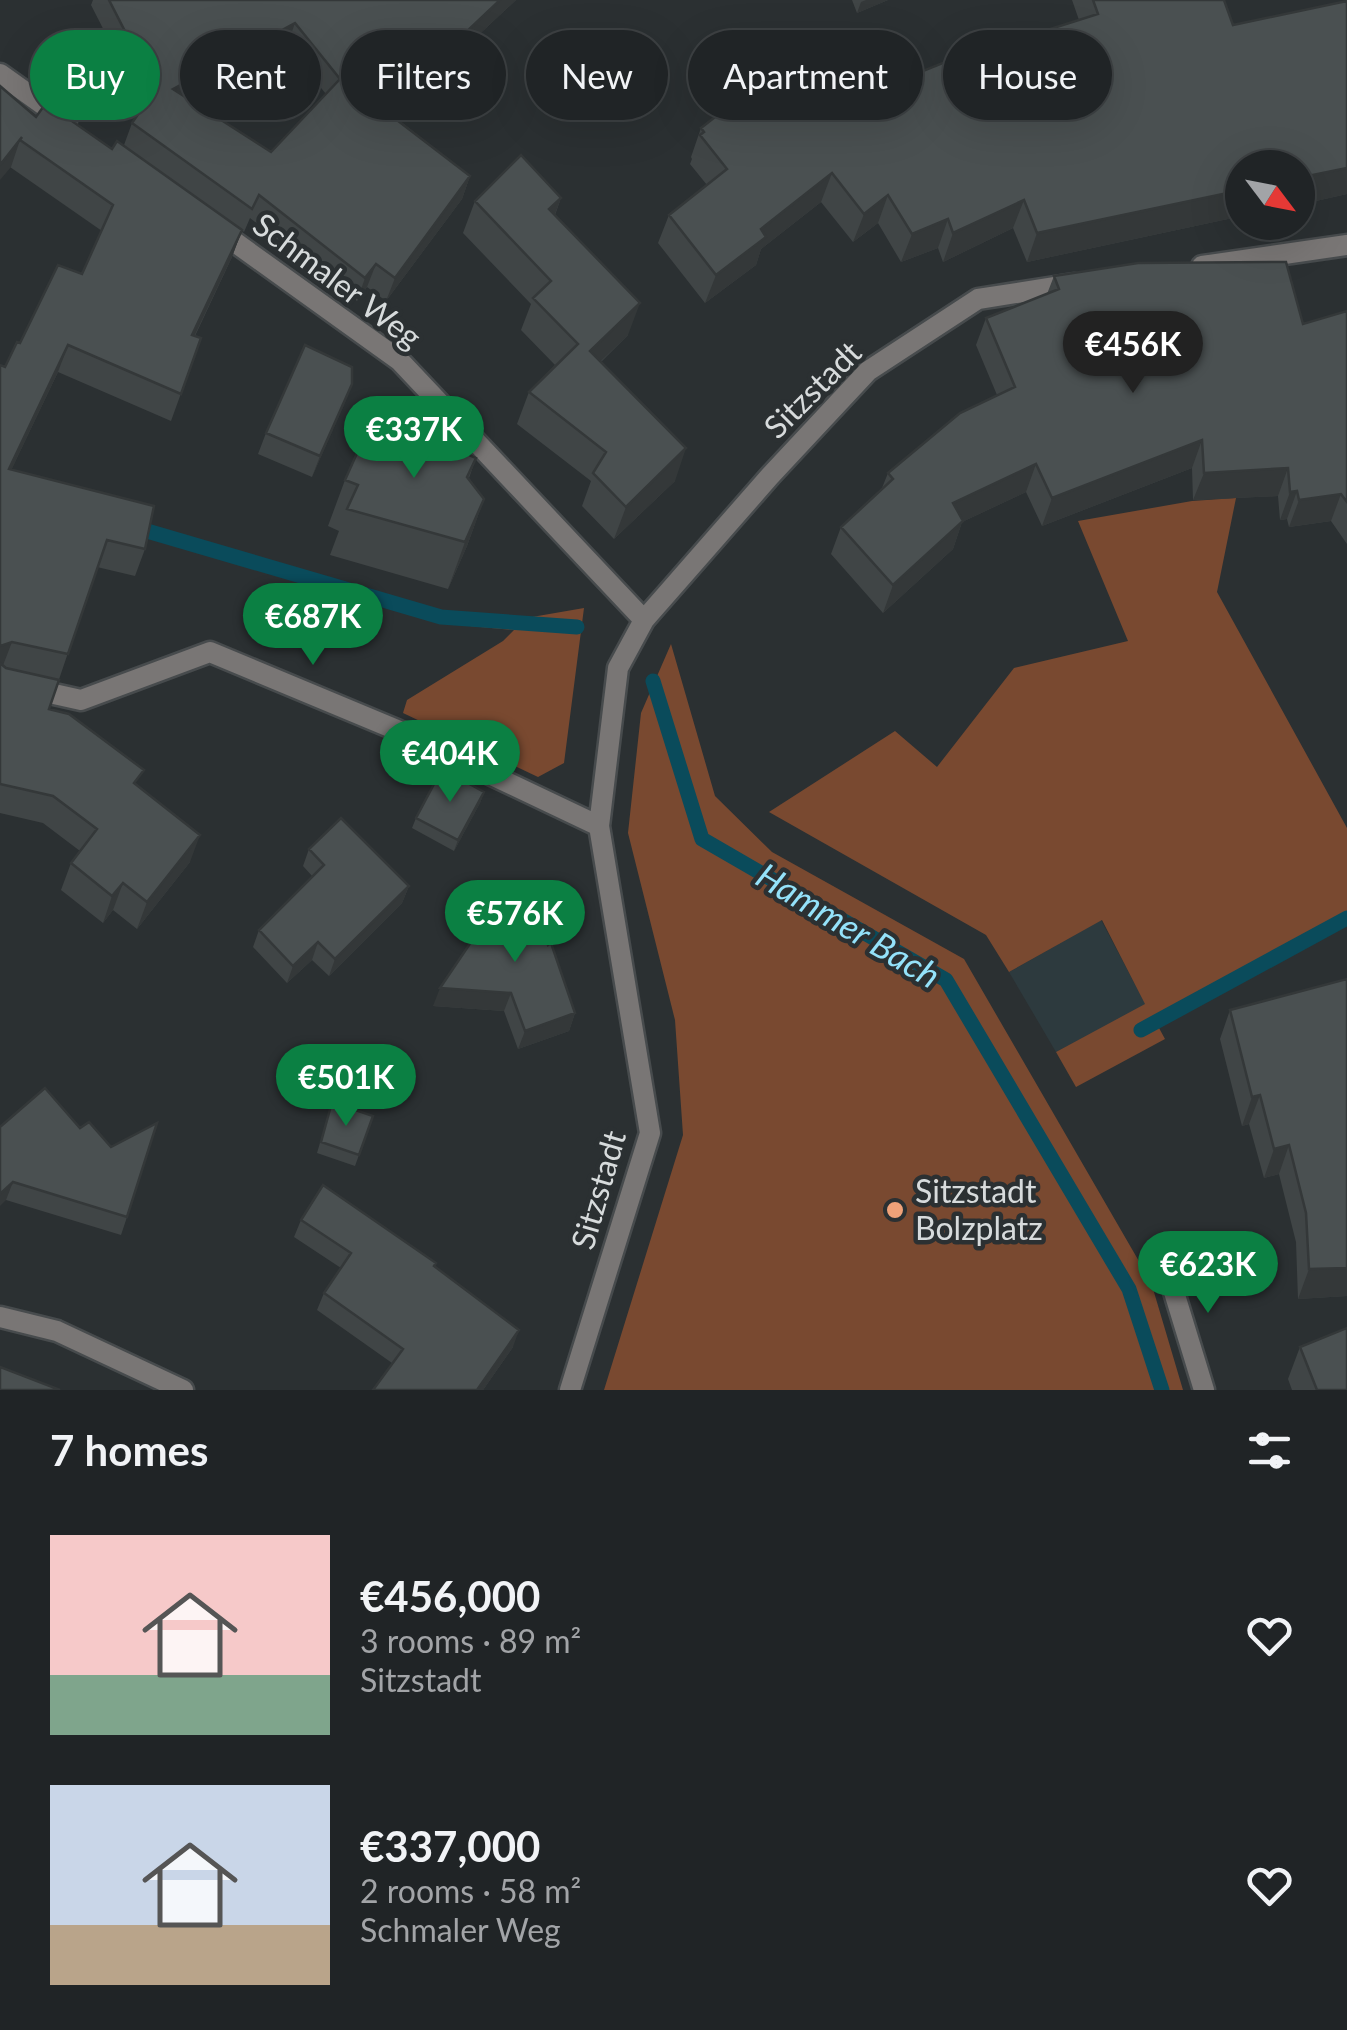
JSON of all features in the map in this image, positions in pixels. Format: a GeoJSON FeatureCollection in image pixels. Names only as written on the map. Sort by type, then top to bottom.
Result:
{"type":"FeatureCollection","features":[{"type":"Feature","properties":{"kind":"street"},"geometry":{"type":"LineString","coordinates":[[0,74],[80,131]]}},
{"type":"Feature","properties":{"kind":"street","name":"Schmaler Weg"},"geometry":{"type":"LineString","coordinates":[[192,211],[399,360],[644,620]]}},
{"type":"Feature","properties":{"kind":"street"},"geometry":{"type":"LineString","coordinates":[[1190,268],[1347,245]]}},
{"type":"Feature","properties":{"kind":"street","name":"Sitzstadt"},"geometry":{"type":"LineString","coordinates":[[570,1390],[650,1132],[599,826],[618,668],[644,620],[868,371],[978,298],[1094,282]]}},
{"type":"Feature","properties":{"kind":"street"},"geometry":{"type":"LineString","coordinates":[[0,682],[81,700],[210,652],[396,730],[599,826]]}},
{"type":"Feature","properties":{"kind":"street"},"geometry":{"type":"LineString","coordinates":[[1163,1256],[1204,1390]]}},
{"type":"Feature","properties":{"kind":"street"},"geometry":{"type":"LineString","coordinates":[[0,1317],[57,1331],[184,1390]]}},
{"type":"Feature","properties":{"kind":"shaded area"},"geometry":{"type":"Polygon","coordinates":[[[1236,498],[1217,592],[1347,828],[1347,925],[1159,1028],[1165,1039],[1076,1087],[1056,1052],[1145,1004],[1102,920],[1009,972],[986,935],[769,812],[895,731],[937,767],[1014,668],[1128,641],[1078,521],[1192,501],[1236,498]]]}},
{"type":"Feature","properties":{"kind":"shaded area"},"geometry":{"type":"Polygon","coordinates":[[[49,508],[116,515],[442,612],[532,617],[584,608],[564,763],[538,777],[403,713],[407,700],[503,641],[514,630],[437,623],[49,508]]]}},
{"type":"Feature","properties":{"kind":"shaded area"},"geometry":{"type":"Polygon","coordinates":[[[671,644],[715,796],[772,852],[964,959],[1151,1282],[1183,1390],[604,1390],[683,1135],[675,1020],[628,833],[641,713],[671,644]]]}},
{"type":"Feature","properties":{"kind":"shaded area"},"geometry":{"type":"Polygon","coordinates":[[[1101,920],[1146,1005],[1056,1052],[1009,972],[1101,920]]]}},
{"type":"Feature","properties":{"kind":"building"},"geometry":{"type":"Polygon","coordinates":[[[109,0],[500,0],[468,30],[341,30],[341,120],[397,120],[470,176],[395,278],[376,264],[365,278],[259,195],[252,209],[132,123],[160,120],[160,30],[124,30],[109,0]]]}},
{"type":"Feature","properties":{"kind":"building"},"geometry":{"type":"Polygon","coordinates":[[[1093,0],[1224,0],[1233,25],[1347,1],[1347,168],[1315,175],[1315,150],[1225,150],[1225,194],[1037,233],[1024,200],[953,233],[948,219],[912,234],[888,195],[864,214],[832,173],[761,229],[766,237],[716,275],[669,215],[727,169],[700,135],[704,132],[701,128],[711,120],[923,120],[923,71],[943,63],[943,120],[1112,120],[1112,30],[1047,30],[1098,14],[1093,0]]]}},
{"type":"Feature","properties":{"kind":"building"},"geometry":{"type":"Polygon","coordinates":[[[0,86],[30,112],[30,120],[70,120],[112,149],[117,141],[242,230],[192,335],[201,338],[181,394],[68,345],[9,469],[154,506],[145,549],[107,540],[68,654],[12,642],[0,646],[0,365],[5,367],[17,342],[20,343],[58,265],[82,274],[113,205],[20,140],[22,137],[0,165],[0,86]]]}},
{"type":"Feature","properties":{"kind":"building"},"geometry":{"type":"Polygon","coordinates":[[[521,155],[561,198],[549,209],[640,303],[590,351],[686,448],[626,507],[593,473],[606,452],[529,392],[578,344],[533,298],[551,281],[475,201],[521,155]]]}},
{"type":"Feature","properties":{"kind":"building"},"geometry":{"type":"Polygon","coordinates":[[[1286,262],[1303,324],[1347,311],[1347,502],[1341,494],[1299,500],[1297,491],[1290,492],[1288,468],[1204,473],[1202,440],[1052,498],[1036,464],[953,503],[963,521],[893,585],[841,527],[893,479],[888,473],[960,413],[1015,387],[986,318],[1059,289],[1054,276],[1138,263],[1286,262]]]}},
{"type":"Feature","properties":{"kind":"building"},"geometry":{"type":"Polygon","coordinates":[[[305,345],[352,367],[352,384],[320,456],[266,433],[305,345]]]}},
{"type":"Feature","properties":{"kind":"building"},"geometry":{"type":"Polygon","coordinates":[[[375,413],[476,458],[467,477],[484,499],[465,542],[347,509],[358,485],[345,480],[375,413]]]}},
{"type":"Feature","properties":{"kind":"building"},"geometry":{"type":"Polygon","coordinates":[[[0,663],[6,668],[59,680],[49,709],[69,714],[144,770],[134,783],[200,835],[147,902],[123,883],[112,896],[71,863],[97,829],[53,796],[0,784],[0,663]]]}},
{"type":"Feature","properties":{"kind":"building"},"geometry":{"type":"Polygon","coordinates":[[[442,769],[484,792],[458,840],[416,818],[442,769]]]}},
{"type":"Feature","properties":{"kind":"building"},"geometry":{"type":"Polygon","coordinates":[[[341,818],[409,886],[335,959],[318,942],[293,966],[259,930],[324,865],[309,849],[341,818]]]}},
{"type":"Feature","properties":{"kind":"building"},"geometry":{"type":"Polygon","coordinates":[[[531,897],[575,1013],[525,1031],[511,993],[440,988],[492,911],[531,897]]]}},
{"type":"Feature","properties":{"kind":"building"},"geometry":{"type":"Polygon","coordinates":[[[1347,979],[1347,1268],[1309,1269],[1306,1213],[1289,1145],[1274,1149],[1260,1095],[1252,1097],[1230,1010],[1347,979]]]}},
{"type":"Feature","properties":{"kind":"building"},"geometry":{"type":"Polygon","coordinates":[[[45,1088],[80,1128],[89,1122],[111,1147],[157,1123],[127,1217],[13,1182],[0,1194],[0,1127],[45,1088]]]}},
{"type":"Feature","properties":{"kind":"building"},"geometry":{"type":"Polygon","coordinates":[[[332,1102],[373,1116],[359,1155],[321,1142],[332,1102]]]}},
{"type":"Feature","properties":{"kind":"building"},"geometry":{"type":"Polygon","coordinates":[[[323,1185],[436,1263],[434,1266],[519,1330],[477,1390],[373,1390],[403,1349],[324,1293],[351,1253],[301,1220],[323,1185]]]}},
{"type":"Feature","properties":{"kind":"building"},"geometry":{"type":"Polygon","coordinates":[[[1347,1328],[1347,1390],[1317,1390],[1300,1347],[1347,1328]]]}},
{"type":"Feature","properties":{"kind":"building"},"geometry":{"type":"Polygon","coordinates":[[[0,1367],[60,1390],[0,1390],[0,1367]]]}},
{"type":"Feature","properties":{"kind":"waterway","name":"Hammer Bach"},"geometry":{"type":"LineString","coordinates":[[130,526],[441,617],[577,627]]}},
{"type":"Feature","properties":{"kind":"waterway","name":"Hammer Bach"},"geometry":{"type":"LineString","coordinates":[[653,681],[702,839],[946,980],[1129,1289],[1162,1390]]}},
{"type":"Feature","properties":{"kind":"waterway"},"geometry":{"type":"LineString","coordinates":[[1141,1030],[1347,918]]}},
{"type":"Feature","properties":{"kind":"place","name":"Sitzstadt Bolzplatz"},"geometry":{"type":"Point","coordinates":[895,1210]}}]}
